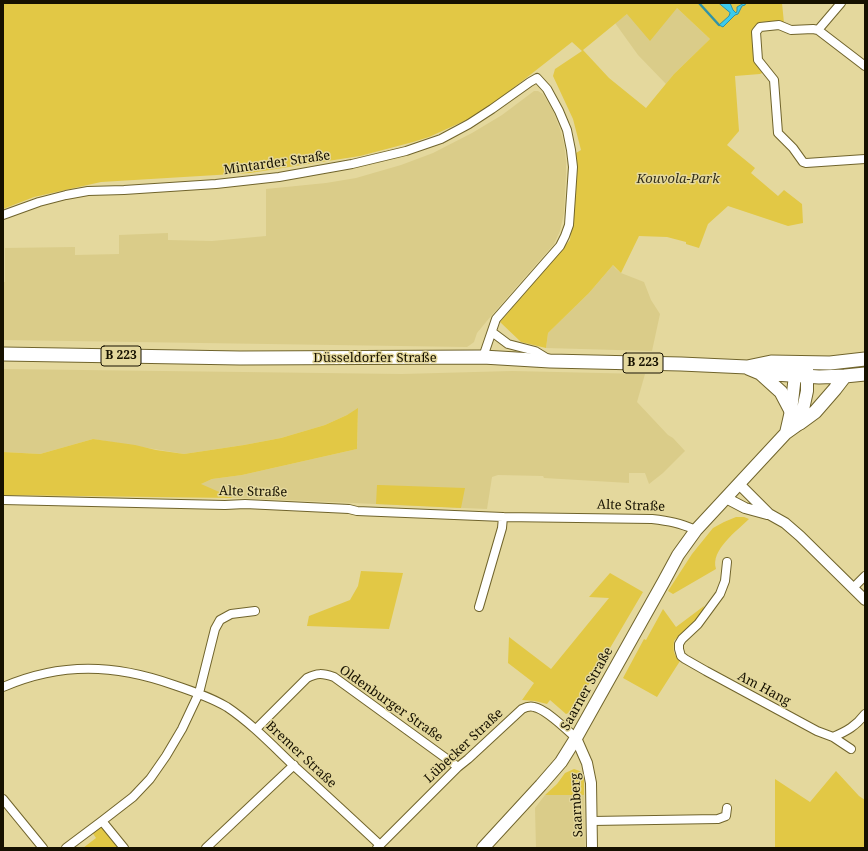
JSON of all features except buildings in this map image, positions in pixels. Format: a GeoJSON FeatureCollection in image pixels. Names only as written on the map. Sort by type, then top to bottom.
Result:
{"type":"FeatureCollection","features":[{"type":"Feature","properties":{"kind":"main road","name":"Düsseldorfer Straße"},"geometry":{"type":"LineString","coordinates":[[3,354],[240,358],[483,357],[550,361],[747,367],[771,362],[802,369]]}},
{"type":"Feature","properties":{"kind":"main road","name":"B 223"},"geometry":{"type":"LineString","coordinates":[[802,369],[830,363],[865,359]]}},
{"type":"Feature","properties":{"kind":"main road","name":"Düsseldorfer Straße"},"geometry":{"type":"LineString","coordinates":[[747,367],[760,373],[802,369]]}},
{"type":"Feature","properties":{"kind":"main road","name":"B 223"},"geometry":{"type":"LineString","coordinates":[[802,369],[819,377],[865,374]]}},
{"type":"Feature","properties":{"kind":"main road"},"geometry":{"type":"LineString","coordinates":[[786,433],[802,369]]}},
{"type":"Feature","properties":{"kind":"main road"},"geometry":{"type":"LineString","coordinates":[[800,422],[806,395],[802,369]]}},
{"type":"Feature","properties":{"kind":"main road"},"geometry":{"type":"LineString","coordinates":[[760,373],[781,392],[791,411]]}},
{"type":"Feature","properties":{"kind":"main road"},"geometry":{"type":"LineString","coordinates":[[696,530],[786,433],[815,412],[845,376]]}},
{"type":"Feature","properties":{"kind":"main road","name":"Saarner Straße"},"geometry":{"type":"LineString","coordinates":[[483,848],[561,762],[678,556],[696,530]]}},
{"type":"Feature","properties":{"kind":"street"},"geometry":{"type":"LineString","coordinates":[[818,30],[841,3]]}},
{"type":"Feature","properties":{"kind":"street"},"geometry":{"type":"LineString","coordinates":[[865,66],[818,30],[791,30],[779,25],[760,27],[756,32],[758,60],[774,80],[778,133],[793,148],[803,162],[806,163],[865,159]]}},
{"type":"Feature","properties":{"kind":"street","name":"Mintarder Straße"},"geometry":{"type":"LineString","coordinates":[[3,215],[39,202],[66,195],[88,192],[216,184],[279,177],[352,164],[406,151],[441,139],[469,124],[536,78],[547,90],[559,111],[567,130],[573,167],[569,225],[560,246],[496,320],[492,332]]}},
{"type":"Feature","properties":{"kind":"street"},"geometry":{"type":"LineString","coordinates":[[483,357],[492,332],[508,344],[535,351],[550,361]]}},
{"type":"Feature","properties":{"kind":"street"},"geometry":{"type":"LineString","coordinates":[[739,484],[770,514],[785,523],[800,536],[865,600]]}},
{"type":"Feature","properties":{"kind":"street"},"geometry":{"type":"LineString","coordinates":[[726,498],[745,508],[770,514]]}},
{"type":"Feature","properties":{"kind":"street","name":"Alte Straße"},"geometry":{"type":"LineString","coordinates":[[3,500],[225,505],[245,504],[349,509],[357,511],[503,517],[652,519],[668,520],[696,530]]}},
{"type":"Feature","properties":{"kind":"street"},"geometry":{"type":"LineString","coordinates":[[479,607],[502,528],[503,517]]}},
{"type":"Feature","properties":{"kind":"street","name":"Am Hang"},"geometry":{"type":"LineString","coordinates":[[728,562],[725,581],[720,594],[698,624],[682,639],[679,644],[681,656],[817,731],[833,737],[851,749]]}},
{"type":"Feature","properties":{"kind":"street"},"geometry":{"type":"LineString","coordinates":[[853,588],[865,576]]}},
{"type":"Feature","properties":{"kind":"street"},"geometry":{"type":"LineString","coordinates":[[66,848],[133,797],[150,779],[182,730],[199,693],[215,629],[220,620],[231,614],[255,611]]}},
{"type":"Feature","properties":{"kind":"street","name":"Bremer Straße"},"geometry":{"type":"LineString","coordinates":[[3,687],[50,672],[74,668],[129,672],[158,679],[199,693],[226,707],[256,730],[378,846]]}},
{"type":"Feature","properties":{"kind":"street","name":"Oldenburger Straße"},"geometry":{"type":"LineString","coordinates":[[256,730],[306,678],[316,674],[325,674],[334,677],[458,767]]}},
{"type":"Feature","properties":{"kind":"street","name":"Lübecker Straße"},"geometry":{"type":"LineString","coordinates":[[378,846],[458,767],[468,760],[522,709],[528,706],[539,708],[557,721],[576,738]]}},
{"type":"Feature","properties":{"kind":"street"},"geometry":{"type":"LineString","coordinates":[[833,737],[854,726],[865,714]]}},
{"type":"Feature","properties":{"kind":"street","name":"Saarnberg"},"geometry":{"type":"LineString","coordinates":[[576,738],[587,763],[591,783],[592,848]]}},
{"type":"Feature","properties":{"kind":"street"},"geometry":{"type":"LineString","coordinates":[[206,848],[294,765]]}},
{"type":"Feature","properties":{"kind":"street"},"geometry":{"type":"LineString","coordinates":[[3,799],[43,848]]}},
{"type":"Feature","properties":{"kind":"street"},"geometry":{"type":"LineString","coordinates":[[592,821],[718,819],[726,816],[727,808]]}},
{"type":"Feature","properties":{"kind":"street"},"geometry":{"type":"LineString","coordinates":[[102,821],[124,848]]}},
{"type":"Feature","properties":{"kind":"shaded area"},"geometry":{"type":"Polygon","coordinates":[[[677,8],[710,39],[674,74],[666,84],[638,55],[615,23],[627,14],[677,8]]]}},
{"type":"Feature","properties":{"kind":"shaded area"},"geometry":{"type":"Polygon","coordinates":[[[534,91],[538,91],[543,94],[553,111],[564,144],[566,174],[564,213],[560,231],[554,244],[477,333],[474,342],[467,347],[3,340],[3,282],[5,282],[5,248],[75,247],[75,255],[119,254],[119,235],[168,233],[168,240],[212,241],[266,236],[266,189],[326,183],[356,178],[401,165],[433,153],[472,133],[502,115],[534,91]]]}},
{"type":"Feature","properties":{"kind":"shaded area"},"geometry":{"type":"Polygon","coordinates":[[[613,265],[621,273],[644,282],[651,300],[660,314],[652,351],[546,348],[548,333],[589,293],[613,265]]]}},
{"type":"Feature","properties":{"kind":"shaded area"},"geometry":{"type":"Polygon","coordinates":[[[3,369],[402,374],[512,371],[645,374],[637,402],[685,451],[663,473],[649,484],[645,473],[629,473],[629,483],[544,478],[543,476],[498,475],[492,477],[487,509],[173,495],[212,479],[242,475],[357,449],[358,409],[325,425],[281,438],[184,454],[93,439],[40,454],[3,452],[3,369]]]}},
{"type":"Feature","properties":{"kind":"shaded area"},"geometry":{"type":"Polygon","coordinates":[[[545,795],[584,795],[585,848],[536,848],[535,808],[545,795]]]}},
{"type":"Feature","properties":{"kind":"green space","name":"Kouvola-Park"},"geometry":{"type":"Polygon","coordinates":[[[3,3],[782,3],[784,23],[779,21],[760,22],[753,30],[764,72],[760,74],[735,76],[739,131],[727,145],[755,168],[751,173],[778,196],[784,190],[802,204],[803,223],[788,226],[728,206],[708,224],[699,248],[686,244],[686,242],[667,237],[639,236],[621,273],[613,265],[589,293],[548,333],[546,348],[521,342],[500,322],[570,240],[577,169],[576,153],[581,150],[573,119],[553,76],[555,69],[582,51],[572,42],[493,104],[473,117],[429,137],[413,142],[360,156],[250,173],[101,182],[34,197],[3,209],[3,3]],[[677,8],[650,41],[627,14],[583,50],[609,78],[646,108],[674,74],[710,39],[677,8]]]}},
{"type":"Feature","properties":{"kind":"green space"},"geometry":{"type":"Polygon","coordinates":[[[358,408],[357,449],[242,475],[212,479],[201,484],[233,498],[3,495],[3,452],[40,454],[93,439],[184,454],[281,438],[325,425],[358,408]]]}},
{"type":"Feature","properties":{"kind":"green space"},"geometry":{"type":"Polygon","coordinates":[[[377,485],[465,488],[461,508],[376,504],[377,485]]]}},
{"type":"Feature","properties":{"kind":"green space"},"geometry":{"type":"Polygon","coordinates":[[[736,517],[744,517],[749,519],[726,541],[721,548],[715,562],[716,569],[673,594],[668,591],[692,554],[713,528],[736,517]]]}},
{"type":"Feature","properties":{"kind":"green space"},"geometry":{"type":"Polygon","coordinates":[[[361,571],[403,573],[389,629],[307,626],[309,616],[350,600],[358,586],[361,571]]]}},
{"type":"Feature","properties":{"kind":"green space"},"geometry":{"type":"Polygon","coordinates":[[[610,573],[643,592],[573,711],[566,714],[550,700],[547,704],[522,700],[534,683],[508,663],[509,637],[551,669],[609,598],[589,597],[610,573]]]}},
{"type":"Feature","properties":{"kind":"green space"},"geometry":{"type":"Polygon","coordinates":[[[704,606],[703,611],[696,621],[674,641],[674,652],[680,661],[657,697],[623,678],[644,639],[646,640],[663,609],[676,627],[704,606]]]}},
{"type":"Feature","properties":{"kind":"green space"},"geometry":{"type":"Polygon","coordinates":[[[574,769],[580,771],[584,775],[584,795],[545,795],[557,784],[565,773],[574,769]]]}},
{"type":"Feature","properties":{"kind":"green space"},"geometry":{"type":"Polygon","coordinates":[[[836,771],[859,796],[865,800],[865,848],[775,848],[775,779],[810,802],[836,771]]]}},
{"type":"Feature","properties":{"kind":"green space"},"geometry":{"type":"Polygon","coordinates":[[[99,828],[104,828],[118,847],[117,848],[83,848],[96,838],[92,832],[99,828]]]}},
{"type":"Feature","properties":{"kind":"water"},"geometry":{"type":"Polygon","coordinates":[[[719,3],[730,3],[736,13],[737,7],[746,3],[742,6],[738,14],[735,15],[723,27],[719,25],[729,16],[730,13],[719,3]]]}},
{"type":"Feature","properties":{"kind":"waterway"},"geometry":{"type":"LineString","coordinates":[[699,3],[719,25]]}}]}
